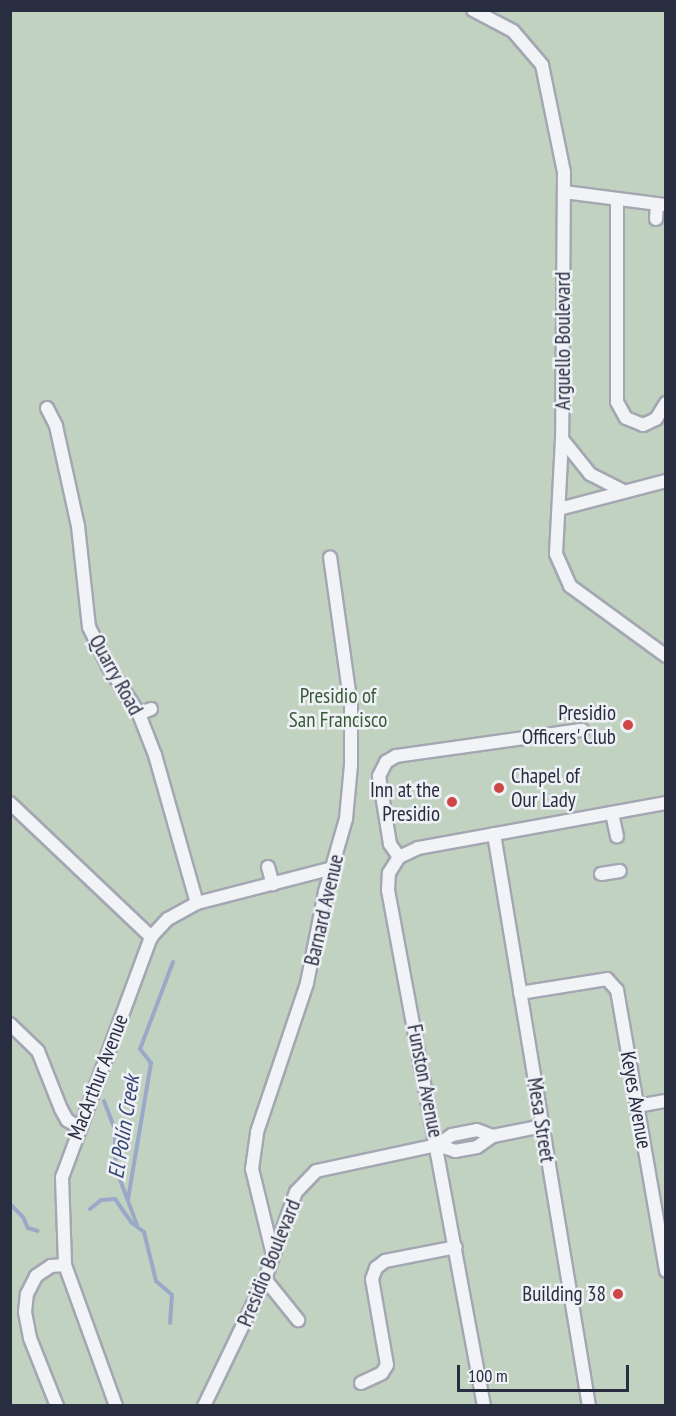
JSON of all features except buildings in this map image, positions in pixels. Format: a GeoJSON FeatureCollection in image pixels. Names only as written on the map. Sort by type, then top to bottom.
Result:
{"type":"FeatureCollection","features":[{"type":"Feature","properties":{"kind":"street","name":"Arguello Boulevard"},"geometry":{"type":"LineString","coordinates":[[473,10],[513,32],[542,65],[555,118],[564,192],[562,439],[556,554],[570,586],[666,656]]}},
{"type":"Feature","properties":{"kind":"street"},"geometry":{"type":"LineString","coordinates":[[564,192],[661,205],[656,219]]}},
{"type":"Feature","properties":{"kind":"street"},"geometry":{"type":"LineString","coordinates":[[617,200],[617,402],[626,418],[642,425],[656,419],[666,403]]}},
{"type":"Feature","properties":{"kind":"street","name":"Quarry Road"},"geometry":{"type":"LineString","coordinates":[[47,408],[56,426],[78,526],[89,627],[108,666],[145,712],[197,903]]}},
{"type":"Feature","properties":{"kind":"street"},"geometry":{"type":"LineString","coordinates":[[562,439],[590,474],[621,490]]}},
{"type":"Feature","properties":{"kind":"street"},"geometry":{"type":"LineString","coordinates":[[559,509],[621,490],[666,481]]}},
{"type":"Feature","properties":{"kind":"street","name":"Barnard Avenue"},"geometry":{"type":"LineString","coordinates":[[273,1255],[252,1169],[257,1132],[307,983],[346,819],[351,706],[330,557]]}},
{"type":"Feature","properties":{"kind":"street"},"geometry":{"type":"LineString","coordinates":[[582,730],[456,752],[396,756],[386,762],[379,776],[390,844],[399,857],[418,848],[666,803]]}},
{"type":"Feature","properties":{"kind":"street"},"geometry":{"type":"LineString","coordinates":[[10,802],[151,937],[168,919],[197,903],[333,868]]}},
{"type":"Feature","properties":{"kind":"street"},"geometry":{"type":"LineString","coordinates":[[612,813],[616,836]]}},
{"type":"Feature","properties":{"kind":"street","name":"Mesa Street"},"geometry":{"type":"LineString","coordinates":[[494,834],[509,891],[520,993],[589,1406]]}},
{"type":"Feature","properties":{"kind":"street","name":"Funston Avenue"},"geometry":{"type":"LineString","coordinates":[[399,857],[389,873],[388,890],[484,1406]]}},
{"type":"Feature","properties":{"kind":"street"},"geometry":{"type":"LineString","coordinates":[[268,867],[273,884]]}},
{"type":"Feature","properties":{"kind":"street"},"geometry":{"type":"LineString","coordinates":[[601,874],[620,871]]}},
{"type":"Feature","properties":{"kind":"street","name":"MacArthur Avenue"},"geometry":{"type":"LineString","coordinates":[[116,1406],[65,1264],[63,1177],[151,937]]}},
{"type":"Feature","properties":{"kind":"street","name":"Keyes Avenue"},"geometry":{"type":"LineString","coordinates":[[520,993],[607,979],[618,990],[666,1271]]}},
{"type":"Feature","properties":{"kind":"street"},"geometry":{"type":"LineString","coordinates":[[10,1024],[38,1051],[67,1120],[80,1128]]}},
{"type":"Feature","properties":{"kind":"street"},"geometry":{"type":"LineString","coordinates":[[10,1042],[24,1037]]}},
{"type":"Feature","properties":{"kind":"street"},"geometry":{"type":"LineString","coordinates":[[637,1106],[666,1101]]}},
{"type":"Feature","properties":{"kind":"street","name":"Presidio Boulevard"},"geometry":{"type":"LineString","coordinates":[[204,1406],[265,1279],[296,1192],[316,1172],[437,1145],[452,1135],[477,1130],[493,1136],[542,1126]]}},
{"type":"Feature","properties":{"kind":"street"},"geometry":{"type":"LineString","coordinates":[[361,1383],[382,1373],[387,1365],[372,1279],[376,1268],[385,1261],[456,1247]]}},
{"type":"Feature","properties":{"kind":"street"},"geometry":{"type":"LineString","coordinates":[[57,1406],[30,1338],[25,1312],[27,1294],[36,1276],[51,1266],[65,1264]]}},
{"type":"Feature","properties":{"kind":"street"},"geometry":{"type":"LineString","coordinates":[[265,1279],[298,1320]]}},
{"type":"Feature","properties":{"kind":"green space","name":"Presidio of San Francisco"},"geometry":{"type":"Polygon","coordinates":[[[10,11],[665,11],[665,1405],[10,1405],[10,11]]]}},
{"type":"Feature","properties":{"kind":"waterway","name":"El Polín Creek"},"geometry":{"type":"LineString","coordinates":[[128,1199],[151,1063],[140,1049],[173,962]]}},
{"type":"Feature","properties":{"kind":"waterway","name":"El Polín Creek"},"geometry":{"type":"LineString","coordinates":[[104,1101],[115,1130],[116,1169],[137,1225]]}},
{"type":"Feature","properties":{"kind":"waterway","name":"El Polín Creek"},"geometry":{"type":"LineString","coordinates":[[90,1209],[101,1200],[115,1199],[132,1223],[144,1232],[156,1281],[172,1295],[170,1323]]}},
{"type":"Feature","properties":{"kind":"waterway","name":"El Polín Creek"},"geometry":{"type":"LineString","coordinates":[[10,1204],[23,1217],[28,1228],[38,1231]]}},
{"type":"Feature","properties":{"kind":"place","name":"Presidio Officers' Club"},"geometry":{"type":"Point","coordinates":[628,725]}},
{"type":"Feature","properties":{"kind":"place","name":"Chapel of Our Lady"},"geometry":{"type":"Point","coordinates":[499,788]}},
{"type":"Feature","properties":{"kind":"place","name":"Inn at the Presidio"},"geometry":{"type":"Point","coordinates":[452,802]}},
{"type":"Feature","properties":{"kind":"place","name":"Building 38"},"geometry":{"type":"Point","coordinates":[618,1294]}}]}
